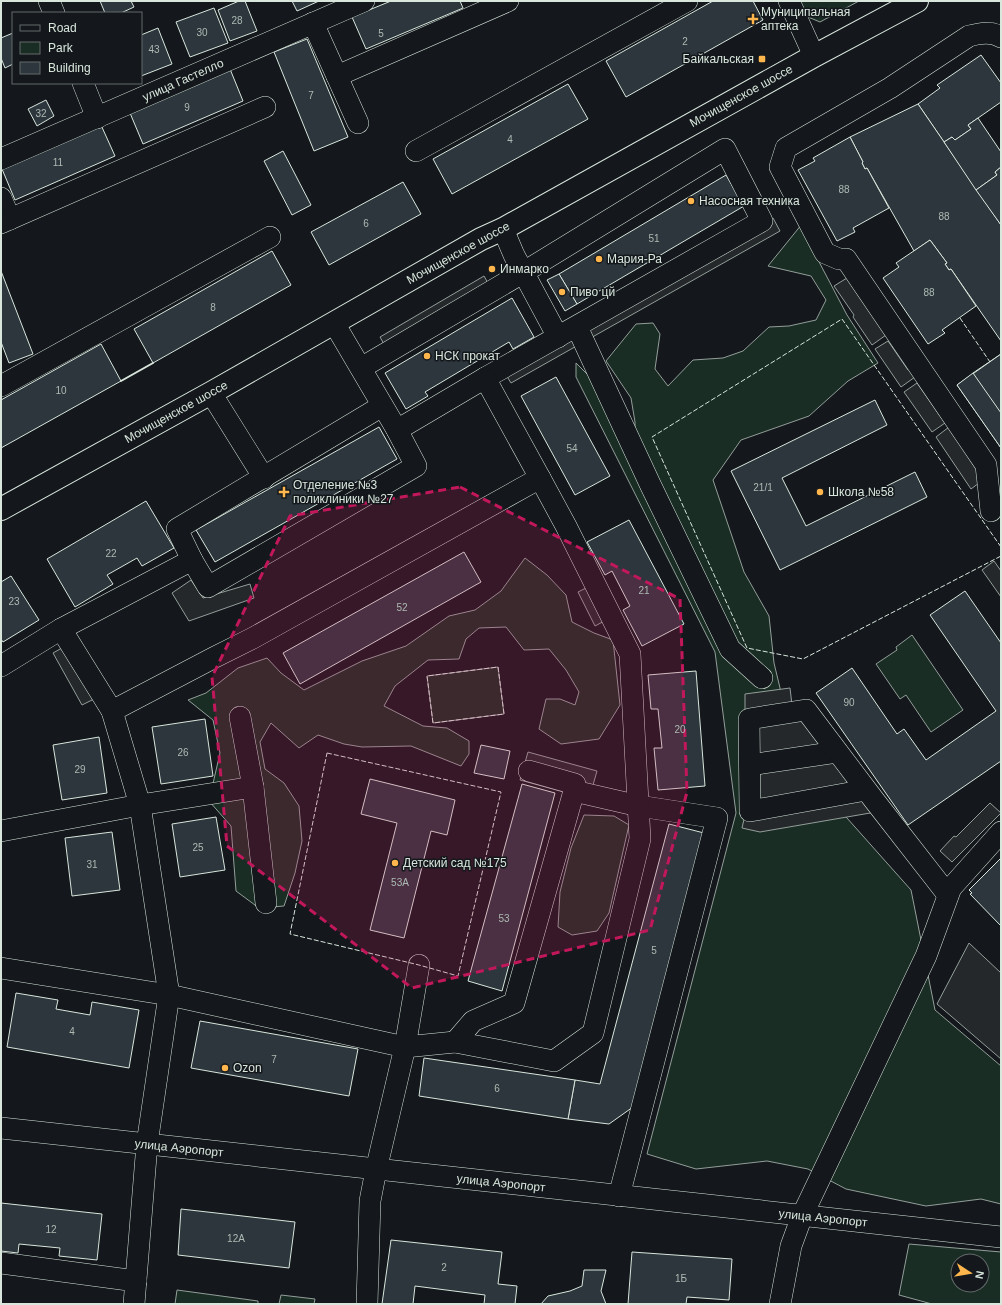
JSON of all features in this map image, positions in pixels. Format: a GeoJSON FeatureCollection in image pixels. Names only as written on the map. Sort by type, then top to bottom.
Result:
{"type":"FeatureCollection","features":[{"type":"Feature","properties":{"kind":"main road","name":"Мочищенское шоссе"},"geometry":{"type":"LineString","coordinates":[[1,509],[211,393],[481,239],[503,229],[814,56],[917,1]]}},
{"type":"Feature","properties":{"kind":"street"},"geometry":{"type":"LineString","coordinates":[[49,1],[54,12]]}},
{"type":"Feature","properties":{"kind":"street"},"geometry":{"type":"LineString","coordinates":[[337,76],[508,1]]}},
{"type":"Feature","properties":{"kind":"street"},"geometry":{"type":"LineString","coordinates":[[416,151],[687,1]]}},
{"type":"Feature","properties":{"kind":"street"},"geometry":{"type":"LineString","coordinates":[[789,1],[814,56]]}},
{"type":"Feature","properties":{"kind":"street","name":"улица Гастелло"},"geometry":{"type":"LineString","coordinates":[[1,159],[313,23],[354,3]]}},
{"type":"Feature","properties":{"kind":"street"},"geometry":{"type":"LineString","coordinates":[[313,23],[358,123]]}},
{"type":"Feature","properties":{"kind":"street"},"geometry":{"type":"LineString","coordinates":[[991,511],[986,465],[846,259],[839,259],[825,253],[780,167],[786,148],[890,88],[969,36],[981,33],[995,33],[1001,37]]}},
{"type":"Feature","properties":{"kind":"street"},"geometry":{"type":"LineString","coordinates":[[83,84],[97,118]]}},
{"type":"Feature","properties":{"kind":"street"},"geometry":{"type":"LineString","coordinates":[[1,198],[5,221],[265,107]]}},
{"type":"Feature","properties":{"kind":"street"},"geometry":{"type":"LineString","coordinates":[[361,368],[524,272],[725,149],[762,221],[485,378],[397,430]]}},
{"type":"Feature","properties":{"kind":"street"},"geometry":{"type":"LineString","coordinates":[[503,229],[514,255],[558,337]]}},
{"type":"Feature","properties":{"kind":"street"},"geometry":{"type":"LineString","coordinates":[[1,386],[270,237]]}},
{"type":"Feature","properties":{"kind":"street"},"geometry":{"type":"LineString","coordinates":[[334,323],[397,430],[416,466],[208,587],[192,560],[177,529],[382,406]]}},
{"type":"Feature","properties":{"kind":"street"},"geometry":{"type":"LineString","coordinates":[[576,327],[730,649],[762,678]]}},
{"type":"Feature","properties":{"kind":"street"},"geometry":{"type":"LineString","coordinates":[[1,968],[169,995],[405,1047],[455,1042],[554,1061],[593,1033],[640,839],[630,654],[566,526],[485,378]]}},
{"type":"Feature","properties":{"kind":"street"},"geometry":{"type":"LineString","coordinates":[[211,393],[264,478]]}},
{"type":"Feature","properties":{"kind":"street"},"geometry":{"type":"LineString","coordinates":[[112,711],[215,656],[253,638],[540,478]]}},
{"type":"Feature","properties":{"kind":"street"},"geometry":{"type":"LineString","coordinates":[[1,666],[62,629],[192,560]]}},
{"type":"Feature","properties":{"kind":"street"},"geometry":{"type":"LineString","coordinates":[[62,629],[112,711],[140,805],[169,995],[147,1144],[134,1304]]}},
{"type":"Feature","properties":{"kind":"street"},"geometry":{"type":"LineString","coordinates":[[866,790],[750,811],[749,719],[806,710],[948,895]]}},
{"type":"Feature","properties":{"kind":"street"},"geometry":{"type":"LineString","coordinates":[[240,717],[253,787],[266,903]]}},
{"type":"Feature","properties":{"kind":"street"},"geometry":{"type":"LineString","coordinates":[[750,765],[837,752]]}},
{"type":"Feature","properties":{"kind":"street"},"geometry":{"type":"LineString","coordinates":[[455,1042],[473,1021],[514,1003],[574,791],[575,784],[529,771]]}},
{"type":"Feature","properties":{"kind":"street"},"geometry":{"type":"LineString","coordinates":[[1,831],[140,805],[253,787]]}},
{"type":"Feature","properties":{"kind":"street"},"geometry":{"type":"LineString","coordinates":[[574,791],[639,806],[717,818],[619,1196]]}},
{"type":"Feature","properties":{"kind":"street"},"geometry":{"type":"LineString","coordinates":[[780,1304],[791,1246],[802,1216],[926,956],[951,888],[1001,832]]}},
{"type":"Feature","properties":{"kind":"street"},"geometry":{"type":"LineString","coordinates":[[367,1304],[370,1201],[405,1047],[419,965]]}},
{"type":"Feature","properties":{"kind":"street","name":"улица Аэропорт"},"geometry":{"type":"LineString","coordinates":[[1,1128],[1001,1237]]}},
{"type":"Feature","properties":{"kind":"street"},"geometry":{"type":"LineString","coordinates":[[1,1263],[136,1281]]}},
{"type":"Feature","properties":{"kind":"highlighted area"},"geometry":{"type":"Polygon","coordinates":[[[460,487],[680,599],[687,792],[650,930],[412,988],[227,846],[212,677],[290,516],[460,487]]]}},
{"type":"Feature","properties":{"kind":"green space"},"geometry":{"type":"Polygon","coordinates":[[[796,1],[859,1],[820,22],[808,17],[796,1]]]}},
{"type":"Feature","properties":{"kind":"green space"},"geometry":{"type":"Polygon","coordinates":[[[802,224],[807,239],[847,315],[878,363],[848,381],[809,416],[741,440],[713,480],[744,572],[769,616],[774,663],[798,763],[911,890],[935,1010],[1001,1066],[1001,1204],[981,1199],[926,1206],[846,1189],[808,1169],[767,1161],[696,1169],[647,1154],[736,813],[715,652],[576,377],[576,363],[599,386],[635,431],[631,398],[606,361],[636,324],[653,323],[660,334],[655,369],[668,386],[693,360],[723,358],[743,351],[769,327],[789,326],[816,320],[826,300],[811,276],[768,266],[802,224]]]}},
{"type":"Feature","properties":{"kind":"green space"},"geometry":{"type":"Polygon","coordinates":[[[525,558],[547,575],[566,595],[572,622],[594,633],[613,640],[620,705],[599,739],[561,744],[539,729],[546,699],[560,699],[575,705],[579,692],[566,670],[549,649],[524,650],[506,627],[479,628],[466,639],[459,659],[428,660],[395,686],[384,706],[423,726],[447,728],[469,741],[469,754],[461,766],[411,746],[362,747],[344,744],[318,735],[299,748],[271,723],[260,742],[265,769],[284,783],[299,806],[302,841],[295,873],[284,906],[259,908],[236,891],[231,826],[209,801],[220,753],[213,720],[188,700],[206,693],[238,668],[267,658],[281,673],[304,690],[362,661],[406,646],[449,616],[475,610],[501,591],[525,558]]]}},
{"type":"Feature","properties":{"kind":"green space"},"geometry":{"type":"Polygon","coordinates":[[[912,635],[963,710],[931,732],[906,695],[900,699],[876,664],[897,650],[896,647],[912,635]]]}},
{"type":"Feature","properties":{"kind":"green space"},"geometry":{"type":"Polygon","coordinates":[[[498,667],[504,714],[433,723],[427,676],[498,667]]]}},
{"type":"Feature","properties":{"kind":"green space"},"geometry":{"type":"Polygon","coordinates":[[[584,815],[614,816],[629,825],[609,913],[597,931],[572,935],[558,927],[560,892],[571,848],[584,815]]]}},
{"type":"Feature","properties":{"kind":"green space"},"geometry":{"type":"Polygon","coordinates":[[[909,1244],[1001,1252],[1001,1304],[932,1304],[899,1295],[909,1244]]]}},
{"type":"Feature","properties":{"kind":"green space"},"geometry":{"type":"Polygon","coordinates":[[[177,1290],[258,1301],[258,1304],[175,1304],[177,1290]]]}},
{"type":"Feature","properties":{"kind":"green space"},"geometry":{"type":"Polygon","coordinates":[[[281,1295],[315,1299],[314,1304],[279,1304],[281,1295]]]}},
{"type":"Feature","properties":{"kind":"shaded area"},"geometry":{"type":"Polygon","coordinates":[[[773,218],[780,231],[511,383],[503,370],[773,218]]]}},
{"type":"Feature","properties":{"kind":"shaded area"},"geometry":{"type":"Polygon","coordinates":[[[484,276],[493,292],[389,353],[380,337],[484,276]]]}},
{"type":"Feature","properties":{"kind":"shaded area"},"geometry":{"type":"Polygon","coordinates":[[[847,278],[886,335],[872,345],[834,286],[847,278]]]}},
{"type":"Feature","properties":{"kind":"shaded area"},"geometry":{"type":"Polygon","coordinates":[[[888,341],[908,370],[909,369],[915,377],[901,387],[875,349],[888,341]]]}},
{"type":"Feature","properties":{"kind":"shaded area"},"geometry":{"type":"Polygon","coordinates":[[[917,383],[945,423],[932,432],[904,392],[917,383]]]}},
{"type":"Feature","properties":{"kind":"shaded area"},"geometry":{"type":"Polygon","coordinates":[[[949,427],[983,480],[971,489],[936,437],[949,427]]]}},
{"type":"Feature","properties":{"kind":"shaded area"},"geometry":{"type":"Polygon","coordinates":[[[994,561],[1001,571],[1001,597],[982,570],[994,561]]]}},
{"type":"Feature","properties":{"kind":"shaded area"},"geometry":{"type":"Polygon","coordinates":[[[191,580],[203,598],[250,584],[254,598],[189,621],[172,593],[191,580]]]}},
{"type":"Feature","properties":{"kind":"shaded area"},"geometry":{"type":"Polygon","coordinates":[[[594,584],[610,618],[595,626],[578,592],[594,584]]]}},
{"type":"Feature","properties":{"kind":"shaded area"},"geometry":{"type":"Polygon","coordinates":[[[69,644],[98,697],[82,705],[53,653],[69,644]]]}},
{"type":"Feature","properties":{"kind":"shaded area"},"geometry":{"type":"Polygon","coordinates":[[[790,688],[792,705],[876,812],[760,832],[742,828],[745,815],[745,694],[790,688]]]}},
{"type":"Feature","properties":{"kind":"shaded area"},"geometry":{"type":"Polygon","coordinates":[[[528,752],[597,771],[589,799],[520,780],[528,752]]]}},
{"type":"Feature","properties":{"kind":"shaded area"},"geometry":{"type":"Polygon","coordinates":[[[990,803],[1001,813],[952,862],[940,851],[990,803]]]}},
{"type":"Feature","properties":{"kind":"shaded area"},"geometry":{"type":"Polygon","coordinates":[[[969,943],[1001,973],[1001,1059],[937,1004],[969,943]]]}},
{"type":"Feature","properties":{"kind":"building"},"geometry":{"type":"Polygon","coordinates":[[[100,1],[131,1],[134,7],[123,12],[105,12],[100,1]]]}},
{"type":"Feature","properties":{"kind":"building"},"geometry":{"type":"Polygon","coordinates":[[[239,1],[245,1],[257,31],[230,41],[218,10],[239,1]]]}},
{"type":"Feature","properties":{"kind":"building"},"geometry":{"type":"Polygon","coordinates":[[[292,1],[319,1],[297,11],[292,1]]]}},
{"type":"Feature","properties":{"kind":"building"},"geometry":{"type":"Polygon","coordinates":[[[391,1],[460,1],[463,8],[366,49],[352,17],[391,1]]]}},
{"type":"Feature","properties":{"kind":"building"},"geometry":{"type":"Polygon","coordinates":[[[713,1],[753,1],[763,20],[626,97],[606,61],[713,1]]]}},
{"type":"Feature","properties":{"kind":"building"},"geometry":{"type":"Polygon","coordinates":[[[214,8],[228,43],[190,57],[176,22],[214,8]]]}},
{"type":"Feature","properties":{"kind":"building"},"geometry":{"type":"Polygon","coordinates":[[[158,28],[172,64],[142,76],[142,35],[158,28]]]}},
{"type":"Feature","properties":{"kind":"building"},"geometry":{"type":"Polygon","coordinates":[[[12,33],[12,64],[5,68],[1,58],[1,38],[12,33]]]}},
{"type":"Feature","properties":{"kind":"building"},"geometry":{"type":"Polygon","coordinates":[[[307,39],[348,137],[314,151],[274,52],[307,39]]]}},
{"type":"Feature","properties":{"kind":"building"},"geometry":{"type":"Polygon","coordinates":[[[981,55],[1001,83],[1001,102],[968,125],[971,129],[955,140],[952,137],[944,142],[918,104],[940,88],[937,85],[981,55]]]}},
{"type":"Feature","properties":{"kind":"building"},"geometry":{"type":"Polygon","coordinates":[[[230,69],[243,101],[143,144],[130,113],[230,69]]]}},
{"type":"Feature","properties":{"kind":"building"},"geometry":{"type":"Polygon","coordinates":[[[568,84],[588,119],[452,194],[433,159],[568,84]]]}},
{"type":"Feature","properties":{"kind":"building"},"geometry":{"type":"Polygon","coordinates":[[[46,100],[54,116],[37,126],[28,109],[46,100]]]}},
{"type":"Feature","properties":{"kind":"building"},"geometry":{"type":"Polygon","coordinates":[[[918,104],[1001,225],[1001,341],[951,269],[949,270],[945,264],[947,263],[930,240],[914,251],[867,168],[865,169],[850,137],[918,104]]]}},
{"type":"Feature","properties":{"kind":"building"},"geometry":{"type":"Polygon","coordinates":[[[978,118],[1001,152],[1001,167],[995,172],[997,175],[976,190],[944,142],[952,137],[955,140],[971,129],[968,125],[978,118]]]}},
{"type":"Feature","properties":{"kind":"building"},"geometry":{"type":"Polygon","coordinates":[[[101,125],[115,156],[15,200],[2,169],[101,125]]]}},
{"type":"Feature","properties":{"kind":"building"},"geometry":{"type":"Polygon","coordinates":[[[850,137],[865,169],[867,168],[889,208],[853,228],[855,232],[837,241],[798,170],[815,161],[813,158],[850,137]]]}},
{"type":"Feature","properties":{"kind":"building"},"geometry":{"type":"Polygon","coordinates":[[[283,151],[311,205],[292,215],[264,161],[283,151]]]}},
{"type":"Feature","properties":{"kind":"building"},"geometry":{"type":"Polygon","coordinates":[[[1001,167],[1001,225],[976,190],[997,175],[995,172],[1001,167]]]}},
{"type":"Feature","properties":{"kind":"building"},"geometry":{"type":"Polygon","coordinates":[[[726,175],[744,206],[577,304],[559,274],[726,175]]]}},
{"type":"Feature","properties":{"kind":"building"},"geometry":{"type":"Polygon","coordinates":[[[403,182],[421,214],[329,265],[311,232],[403,182]]]}},
{"type":"Feature","properties":{"kind":"building"},"geometry":{"type":"Polygon","coordinates":[[[930,240],[947,263],[945,264],[949,270],[951,269],[976,306],[942,330],[945,333],[928,344],[883,278],[899,267],[896,263],[930,240]]]}},
{"type":"Feature","properties":{"kind":"building"},"geometry":{"type":"Polygon","coordinates":[[[272,251],[291,285],[153,363],[134,329],[272,251]]]}},
{"type":"Feature","properties":{"kind":"building"},"geometry":{"type":"Polygon","coordinates":[[[1,271],[33,354],[9,363],[1,342],[1,271]]]}},
{"type":"Feature","properties":{"kind":"building","name":"Пиво цй"},"geometry":{"type":"Polygon","coordinates":[[[559,274],[577,304],[565,311],[547,280],[559,274]]]}},
{"type":"Feature","properties":{"kind":"building"},"geometry":{"type":"Polygon","coordinates":[[[512,298],[534,337],[513,349],[509,342],[425,392],[428,396],[406,409],[385,373],[512,298]]]}},
{"type":"Feature","properties":{"kind":"building"},"geometry":{"type":"Polygon","coordinates":[[[101,344],[121,381],[1,448],[1,400],[101,344]]]}},
{"type":"Feature","properties":{"kind":"building"},"geometry":{"type":"Polygon","coordinates":[[[1001,354],[1001,413],[973,373],[1001,354]]]}},
{"type":"Feature","properties":{"kind":"building"},"geometry":{"type":"Polygon","coordinates":[[[1001,354],[1001,448],[957,385],[1001,354]]]}},
{"type":"Feature","properties":{"kind":"building"},"geometry":{"type":"Polygon","coordinates":[[[973,373],[1001,413],[1001,448],[957,385],[973,373]]]}},
{"type":"Feature","properties":{"kind":"building"},"geometry":{"type":"Polygon","coordinates":[[[556,377],[610,476],[575,495],[521,396],[556,377]]]}},
{"type":"Feature","properties":{"kind":"building"},"geometry":{"type":"Polygon","coordinates":[[[875,400],[887,425],[782,478],[806,526],[915,472],[927,497],[780,570],[731,471],[875,400]]]}},
{"type":"Feature","properties":{"kind":"building"},"geometry":{"type":"Polygon","coordinates":[[[379,427],[397,459],[215,562],[196,530],[379,427]]]}},
{"type":"Feature","properties":{"kind":"building"},"geometry":{"type":"Polygon","coordinates":[[[146,501],[174,548],[142,566],[137,558],[107,575],[113,584],[75,607],[47,559],[146,501]]]}},
{"type":"Feature","properties":{"kind":"building"},"geometry":{"type":"Polygon","coordinates":[[[629,520],[684,624],[642,646],[623,610],[630,606],[612,571],[605,575],[587,542],[629,520]]]}},
{"type":"Feature","properties":{"kind":"building"},"geometry":{"type":"Polygon","coordinates":[[[464,552],[481,582],[300,684],[283,653],[464,552]]]}},
{"type":"Feature","properties":{"kind":"building"},"geometry":{"type":"Polygon","coordinates":[[[11,576],[39,620],[3,642],[1,639],[1,582],[11,576]]]}},
{"type":"Feature","properties":{"kind":"building"},"geometry":{"type":"Polygon","coordinates":[[[965,591],[1001,643],[1001,761],[908,825],[816,693],[852,668],[897,734],[904,729],[926,760],[996,711],[930,615],[965,591]]]}},
{"type":"Feature","properties":{"kind":"building"},"geometry":{"type":"Polygon","coordinates":[[[696,671],[705,786],[658,790],[654,748],[662,748],[658,709],[651,709],[648,675],[696,671]]]}},
{"type":"Feature","properties":{"kind":"building"},"geometry":{"type":"Polygon","coordinates":[[[205,719],[213,776],[161,784],[152,727],[205,719]]]}},
{"type":"Feature","properties":{"kind":"building"},"geometry":{"type":"Polygon","coordinates":[[[99,737],[107,793],[62,800],[53,745],[99,737]]]}},
{"type":"Feature","properties":{"kind":"building"},"geometry":{"type":"Polygon","coordinates":[[[481,745],[510,751],[504,779],[474,773],[481,745]]]}},
{"type":"Feature","properties":{"kind":"building"},"geometry":{"type":"Polygon","coordinates":[[[370,779],[455,800],[447,835],[431,831],[404,938],[370,930],[397,823],[361,814],[370,779]]]}},
{"type":"Feature","properties":{"kind":"building"},"geometry":{"type":"Polygon","coordinates":[[[522,784],[555,793],[502,991],[468,981],[522,784]]]}},
{"type":"Feature","properties":{"kind":"building"},"geometry":{"type":"Polygon","coordinates":[[[216,817],[225,870],[180,877],[172,824],[216,817]]]}},
{"type":"Feature","properties":{"kind":"building"},"geometry":{"type":"Polygon","coordinates":[[[669,824],[704,833],[633,1107],[609,1124],[568,1119],[575,1080],[600,1084],[669,824]]]}},
{"type":"Feature","properties":{"kind":"building"},"geometry":{"type":"Polygon","coordinates":[[[112,832],[120,890],[72,896],[65,838],[112,832]]]}},
{"type":"Feature","properties":{"kind":"building"},"geometry":{"type":"Polygon","coordinates":[[[1001,858],[1001,926],[970,894],[972,893],[969,890],[1001,858]]]}},
{"type":"Feature","properties":{"kind":"building"},"geometry":{"type":"Polygon","coordinates":[[[16,993],[58,1000],[56,1009],[90,1015],[92,1002],[139,1010],[129,1068],[7,1047],[16,993]]]}},
{"type":"Feature","properties":{"kind":"building"},"geometry":{"type":"Polygon","coordinates":[[[200,1021],[358,1049],[349,1096],[191,1068],[200,1021]]]}},
{"type":"Feature","properties":{"kind":"building"},"geometry":{"type":"Polygon","coordinates":[[[424,1058],[575,1080],[568,1119],[419,1096],[424,1058]]]}},
{"type":"Feature","properties":{"kind":"building"},"geometry":{"type":"Polygon","coordinates":[[[1,1203],[102,1214],[97,1260],[59,1256],[60,1248],[19,1244],[18,1253],[1,1251],[1,1203]]]}},
{"type":"Feature","properties":{"kind":"building"},"geometry":{"type":"Polygon","coordinates":[[[181,1209],[295,1222],[289,1268],[178,1255],[181,1209]]]}},
{"type":"Feature","properties":{"kind":"building"},"geometry":{"type":"Polygon","coordinates":[[[391,1240],[502,1252],[498,1284],[517,1286],[515,1304],[484,1304],[485,1295],[415,1286],[413,1304],[382,1304],[391,1240]]]}},
{"type":"Feature","properties":{"kind":"building"},"geometry":{"type":"Polygon","coordinates":[[[632,1252],[732,1259],[729,1300],[687,1297],[686,1304],[628,1304],[632,1252]]]}},
{"type":"Feature","properties":{"kind":"building"},"geometry":{"type":"Polygon","coordinates":[[[584,1270],[606,1270],[601,1291],[606,1304],[541,1304],[548,1296],[570,1291],[582,1286],[584,1270]]]}},
{"type":"Feature","properties":{"kind":"fence"},"geometry":{"type":"LineString","coordinates":[[960,318],[990,362]]}},
{"type":"Feature","properties":{"kind":"fence"},"geometry":{"type":"LineString","coordinates":[[1001,547],[842,319],[652,437],[747,648],[803,659],[1001,556]]}},
{"type":"Feature","properties":{"kind":"fence"},"geometry":{"type":"LineString","coordinates":[[498,667],[504,714],[433,723],[427,676],[498,667]]}},
{"type":"Feature","properties":{"kind":"fence"},"geometry":{"type":"LineString","coordinates":[[327,753],[501,792],[458,976],[419,965],[290,934],[327,753]]}},
{"type":"Feature","properties":{"kind":"wall"},"geometry":{"type":"LineString","coordinates":[[121,381],[153,363]]}},
{"type":"Feature","properties":{"kind":"place","name":"Муниципальная аптека"},"geometry":{"type":"Point","coordinates":[753,19]}},
{"type":"Feature","properties":{"kind":"place","name":"Байкальская"},"geometry":{"type":"Point","coordinates":[762,59]}},
{"type":"Feature","properties":{"kind":"place","name":"Насосная техника"},"geometry":{"type":"Point","coordinates":[691,201]}},
{"type":"Feature","properties":{"kind":"place","name":"Мария-Ра"},"geometry":{"type":"Point","coordinates":[599,259]}},
{"type":"Feature","properties":{"kind":"place","name":"Инмарко"},"geometry":{"type":"Point","coordinates":[492,269]}},
{"type":"Feature","properties":{"kind":"place","name":"Пиво цй"},"geometry":{"type":"Point","coordinates":[562,292]}},
{"type":"Feature","properties":{"kind":"place","name":"НСК прокат"},"geometry":{"type":"Point","coordinates":[427,356]}},
{"type":"Feature","properties":{"kind":"place","name":"Отделение №3 поликлиники №27"},"geometry":{"type":"Point","coordinates":[284,492]}},
{"type":"Feature","properties":{"kind":"place","name":"Школа №58"},"geometry":{"type":"Point","coordinates":[820,492]}},
{"type":"Feature","properties":{"kind":"place","name":"Детский сад №175"},"geometry":{"type":"Point","coordinates":[395,863]}},
{"type":"Feature","properties":{"kind":"place","name":"Ozon"},"geometry":{"type":"Point","coordinates":[225,1068]}}]}
